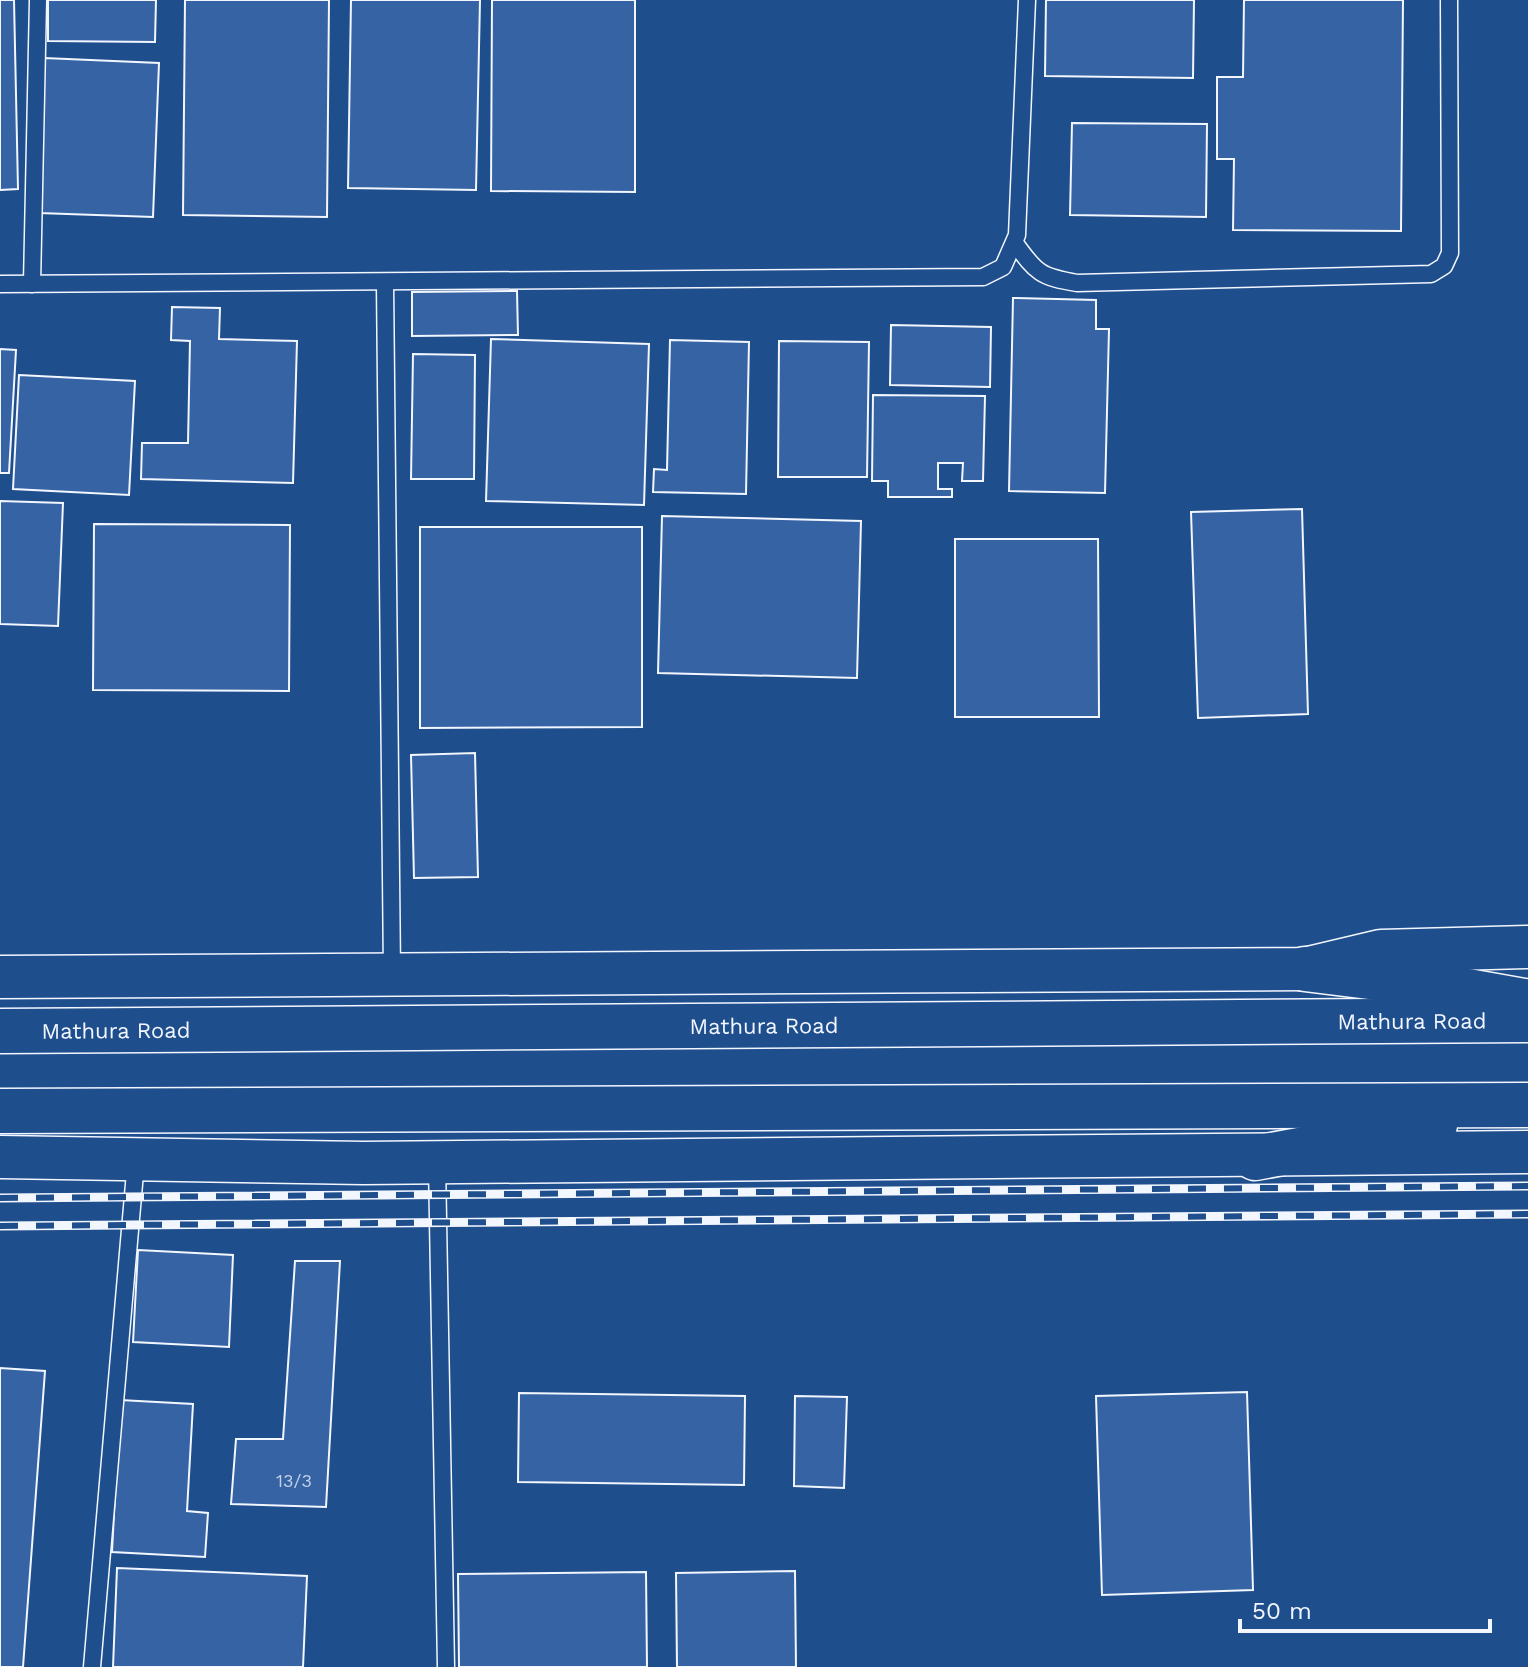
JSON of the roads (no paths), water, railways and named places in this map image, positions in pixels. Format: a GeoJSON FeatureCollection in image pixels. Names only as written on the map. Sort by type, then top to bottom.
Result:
{"type":"FeatureCollection","features":[{"type":"Feature","properties":{"kind":"highway"},"geometry":{"type":"LineString","coordinates":[[1305,969],[1433,985],[1528,1002]]}},
{"type":"Feature","properties":{"kind":"highway","name":"Mathura Road"},"geometry":{"type":"LineString","coordinates":[[0,1031],[1528,1020]]}},
{"type":"Feature","properties":{"kind":"highway"},"geometry":{"type":"LineString","coordinates":[[0,1111],[1528,1106]]}},
{"type":"Feature","properties":{"kind":"highway"},"geometry":{"type":"LineString","coordinates":[[1255,1158],[1528,1106]]}},
{"type":"Feature","properties":{"kind":"main road"},"geometry":{"type":"LineString","coordinates":[[0,977],[1305,969],[1381,951],[1528,947]]}},
{"type":"Feature","properties":{"kind":"main road"},"geometry":{"type":"LineString","coordinates":[[0,968],[88,977]]}},
{"type":"Feature","properties":{"kind":"main road"},"geometry":{"type":"LineString","coordinates":[[0,1157],[437,1163],[1255,1158],[1528,1152]]}},
{"type":"Feature","properties":{"kind":"lane"},"geometry":{"type":"LineString","coordinates":[[32,284],[38,0]]}},
{"type":"Feature","properties":{"kind":"lane"},"geometry":{"type":"LineString","coordinates":[[0,284],[983,277],[1003,267],[1015,243],[1027,0]]}},
{"type":"Feature","properties":{"kind":"lane"},"geometry":{"type":"LineString","coordinates":[[1015,243],[1033,270],[1045,277],[1077,283],[1431,274],[1444,266],[1450,253],[1449,0]]}},
{"type":"Feature","properties":{"kind":"lane"},"geometry":{"type":"LineString","coordinates":[[385,283],[392,976]]}},
{"type":"Feature","properties":{"kind":"lane"},"geometry":{"type":"LineString","coordinates":[[92,1667],[137,1159]]}},
{"type":"Feature","properties":{"kind":"lane"},"geometry":{"type":"LineString","coordinates":[[437,1163],[446,1667]]}},
{"type":"Feature","properties":{"kind":"railway"},"geometry":{"type":"LineString","coordinates":[[0,1198],[1528,1186]]}},
{"type":"Feature","properties":{"kind":"railway"},"geometry":{"type":"LineString","coordinates":[[0,1226],[1528,1214]]}}]}
